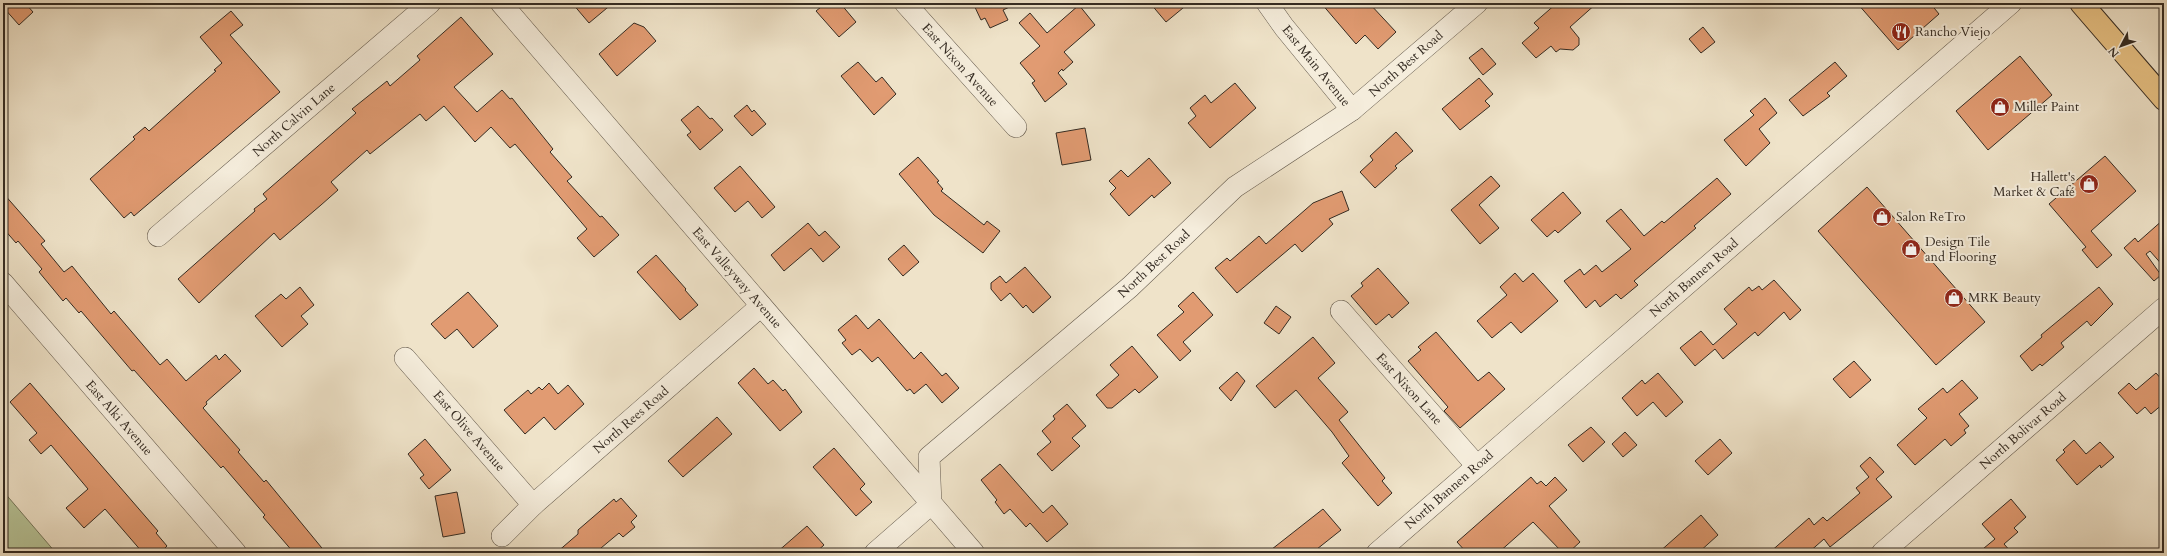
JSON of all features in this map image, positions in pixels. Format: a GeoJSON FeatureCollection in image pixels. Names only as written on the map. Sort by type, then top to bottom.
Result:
{"type":"FeatureCollection","features":[{"type":"Feature","properties":{"kind":"main road"},"geometry":{"type":"LineString","coordinates":[[2081,3],[2164,99]]}},
{"type":"Feature","properties":{"kind":"street","name":"North Calvin Lane"},"geometry":{"type":"LineString","coordinates":[[158,236],[430,3]]}},
{"type":"Feature","properties":{"kind":"street","name":"East Valleyway Avenue"},"geometry":{"type":"LineString","coordinates":[[501,3],[974,553]]}},
{"type":"Feature","properties":{"kind":"street","name":"East Nixon Avenue"},"geometry":{"type":"LineString","coordinates":[[905,3],[1016,127]]}},
{"type":"Feature","properties":{"kind":"street","name":"East Main Avenue"},"geometry":{"type":"LineString","coordinates":[[1267,3],[1284,27],[1352,110]]}},
{"type":"Feature","properties":{"kind":"street","name":"North Best Road"},"geometry":{"type":"LineString","coordinates":[[931,504],[929,457],[1130,288],[1236,187],[1352,110],[1476,3]]}},
{"type":"Feature","properties":{"kind":"street","name":"North Bannen Road"},"geometry":{"type":"LineString","coordinates":[[1377,553],[2011,3]]}},
{"type":"Feature","properties":{"kind":"street","name":"East Alki Avenue"},"geometry":{"type":"LineString","coordinates":[[3,283],[236,553]]}},
{"type":"Feature","properties":{"kind":"street","name":"North Rees Road"},"geometry":{"type":"LineString","coordinates":[[502,536],[533,505],[761,306]]}},
{"type":"Feature","properties":{"kind":"street","name":"North Bolivar Road"},"geometry":{"type":"LineString","coordinates":[[1882,553],[2164,308]]}},
{"type":"Feature","properties":{"kind":"street","name":"East Nixon Lane"},"geometry":{"type":"LineString","coordinates":[[1340,311],[1477,466]]}},
{"type":"Feature","properties":{"kind":"street","name":"East Olive Avenue"},"geometry":{"type":"LineString","coordinates":[[405,358],[533,505]]}},
{"type":"Feature","properties":{"kind":"street"},"geometry":{"type":"LineString","coordinates":[[875,553],[931,504]]}},
{"type":"Feature","properties":{"kind":"green space"},"geometry":{"type":"Polygon","coordinates":[[[3,491],[56,553],[3,553],[3,491]]]}},
{"type":"Feature","properties":{"kind":"building"},"geometry":{"type":"Polygon","coordinates":[[[3,3],[25,3],[33,12],[19,25],[3,7],[3,3]]]}},
{"type":"Feature","properties":{"kind":"building"},"geometry":{"type":"Polygon","coordinates":[[[572,3],[613,3],[589,23],[572,3]]]}},
{"type":"Feature","properties":{"kind":"building"},"geometry":{"type":"Polygon","coordinates":[[[826,3],[840,3],[856,22],[839,37],[816,11],[826,3]]]}},
{"type":"Feature","properties":{"kind":"building"},"geometry":{"type":"Polygon","coordinates":[[[973,3],[1018,3],[1003,10],[1008,20],[990,28],[985,18],[981,20],[973,3]]]}},
{"type":"Feature","properties":{"kind":"building"},"geometry":{"type":"Polygon","coordinates":[[[1150,3],[1189,3],[1166,22],[1150,3]]]}},
{"type":"Feature","properties":{"kind":"building"},"geometry":{"type":"Polygon","coordinates":[[[1321,3],[1369,3],[1396,32],[1378,49],[1365,35],[1356,44],[1321,3]]]}},
{"type":"Feature","properties":{"kind":"building"},"geometry":{"type":"Polygon","coordinates":[[[1557,3],[1597,3],[1570,27],[1579,38],[1579,45],[1573,50],[1560,49],[1556,52],[1551,46],[1536,58],[1522,43],[1539,28],[1534,23],[1557,3]]]}},
{"type":"Feature","properties":{"kind":"building","name":"Rancho Viejo"},"geometry":{"type":"Polygon","coordinates":[[[1857,3],[1930,3],[1939,14],[1898,50],[1857,3]]]}},
{"type":"Feature","properties":{"kind":"building"},"geometry":{"type":"Polygon","coordinates":[[[1079,5],[1095,25],[1064,52],[1073,62],[1063,71],[1062,69],[1058,73],[1067,84],[1045,102],[1032,83],[1035,81],[1020,63],[1040,46],[1019,23],[1030,13],[1047,33],[1079,5]]]}},
{"type":"Feature","properties":{"kind":"building"},"geometry":{"type":"Polygon","coordinates":[[[231,11],[243,25],[230,35],[280,92],[134,216],[131,212],[124,218],[90,179],[135,139],[133,137],[145,127],[149,131],[216,71],[214,70],[222,63],[200,37],[231,11]]]}},
{"type":"Feature","properties":{"kind":"building"},"geometry":{"type":"Polygon","coordinates":[[[461,17],[493,54],[454,87],[477,112],[502,90],[510,99],[512,98],[553,149],[550,152],[572,177],[567,181],[600,217],[602,216],[619,235],[594,257],[577,238],[587,229],[515,144],[510,148],[491,127],[475,142],[444,106],[426,121],[420,114],[370,154],[367,150],[331,182],[338,190],[280,240],[274,233],[199,303],[178,279],[255,211],[254,209],[267,199],[263,194],[356,113],[352,109],[387,81],[390,86],[420,60],[417,56],[461,17]]]}},
{"type":"Feature","properties":{"kind":"building"},"geometry":{"type":"Polygon","coordinates":[[[634,23],[644,27],[656,41],[617,76],[599,54],[634,23]]]}},
{"type":"Feature","properties":{"kind":"building"},"geometry":{"type":"Polygon","coordinates":[[[1703,27],[1715,42],[1701,53],[1689,39],[1703,27]]]}},
{"type":"Feature","properties":{"kind":"building"},"geometry":{"type":"Polygon","coordinates":[[[1482,48],[1496,64],[1483,75],[1469,58],[1482,48]]]}},
{"type":"Feature","properties":{"kind":"building","name":"Miller Paint"},"geometry":{"type":"Polygon","coordinates":[[[2020,56],[2052,95],[1988,150],[1956,111],[2020,56]]]}},
{"type":"Feature","properties":{"kind":"building"},"geometry":{"type":"Polygon","coordinates":[[[858,62],[876,82],[882,77],[896,94],[874,115],[841,76],[858,62]]]}},
{"type":"Feature","properties":{"kind":"building"},"geometry":{"type":"Polygon","coordinates":[[[1835,62],[1847,76],[1827,93],[1830,96],[1803,116],[1789,100],[1835,62]]]}},
{"type":"Feature","properties":{"kind":"building"},"geometry":{"type":"Polygon","coordinates":[[[1479,78],[1493,94],[1485,101],[1490,106],[1460,130],[1442,109],[1479,78]]]}},
{"type":"Feature","properties":{"kind":"building"},"geometry":{"type":"Polygon","coordinates":[[[1235,83],[1256,108],[1210,148],[1188,123],[1196,116],[1190,108],[1205,95],[1211,103],[1235,83]]]}},
{"type":"Feature","properties":{"kind":"building"},"geometry":{"type":"Polygon","coordinates":[[[1765,98],[1777,113],[1759,129],[1770,143],[1746,166],[1724,140],[1754,115],[1750,111],[1765,98]]]}},
{"type":"Feature","properties":{"kind":"building"},"geometry":{"type":"Polygon","coordinates":[[[747,105],[752,112],[754,110],[766,124],[752,136],[734,116],[747,105]]]}},
{"type":"Feature","properties":{"kind":"building"},"geometry":{"type":"Polygon","coordinates":[[[698,106],[723,130],[700,150],[687,135],[691,132],[681,120],[698,106]]]}},
{"type":"Feature","properties":{"kind":"building"},"geometry":{"type":"Polygon","coordinates":[[[1085,128],[1091,160],[1062,165],[1056,133],[1085,128]]]}},
{"type":"Feature","properties":{"kind":"building"},"geometry":{"type":"Polygon","coordinates":[[[1396,132],[1413,151],[1395,166],[1397,168],[1375,188],[1360,172],[1373,160],[1370,156],[1396,132]]]}},
{"type":"Feature","properties":{"kind":"building"},"geometry":{"type":"Polygon","coordinates":[[[2105,156],[2136,191],[2091,231],[2112,255],[2097,268],[2082,250],[2086,247],[2049,204],[2105,156]]]}},
{"type":"Feature","properties":{"kind":"building"},"geometry":{"type":"Polygon","coordinates":[[[918,157],[939,181],[937,182],[943,189],[941,191],[984,225],[987,221],[1000,231],[983,253],[934,215],[899,174],[918,157]]]}},
{"type":"Feature","properties":{"kind":"building"},"geometry":{"type":"Polygon","coordinates":[[[1149,158],[1171,183],[1154,198],[1152,195],[1129,216],[1110,194],[1116,188],[1109,181],[1121,170],[1128,177],[1149,158]]]}},
{"type":"Feature","properties":{"kind":"building"},"geometry":{"type":"Polygon","coordinates":[[[740,166],[775,207],[762,218],[748,201],[735,212],[714,188],[740,166]]]}},
{"type":"Feature","properties":{"kind":"building"},"geometry":{"type":"Polygon","coordinates":[[[1491,176],[1500,186],[1479,205],[1499,228],[1480,244],[1451,210],[1491,176]]]}},
{"type":"Feature","properties":{"kind":"building"},"geometry":{"type":"Polygon","coordinates":[[[1717,178],[1731,194],[1694,226],[1696,228],[1634,281],[1638,285],[1621,299],[1616,294],[1600,307],[1595,300],[1586,308],[1564,281],[1580,269],[1584,275],[1596,265],[1602,272],[1631,249],[1606,221],[1621,209],[1644,236],[1662,221],[1664,223],[1717,178]]]}},
{"type":"Feature","properties":{"kind":"building"},"geometry":{"type":"Polygon","coordinates":[[[1867,187],[1985,322],[1936,365],[1818,231],[1867,187]]]}},
{"type":"Feature","properties":{"kind":"building"},"geometry":{"type":"Polygon","coordinates":[[[1342,191],[1349,210],[1329,219],[1333,224],[1302,252],[1295,244],[1237,293],[1215,268],[1227,258],[1230,261],[1259,236],[1266,244],[1313,203],[1342,191]]]}},
{"type":"Feature","properties":{"kind":"building"},"geometry":{"type":"Polygon","coordinates":[[[1563,192],[1581,213],[1558,233],[1555,230],[1547,237],[1531,220],[1563,192]]]}},
{"type":"Feature","properties":{"kind":"building"},"geometry":{"type":"Polygon","coordinates":[[[3,193],[45,241],[41,244],[64,272],[72,266],[111,314],[114,311],[160,365],[167,359],[186,381],[216,355],[219,360],[225,354],[241,371],[206,402],[207,404],[203,408],[240,450],[238,452],[264,482],[266,480],[326,553],[294,553],[263,517],[265,515],[223,466],[221,468],[134,370],[132,371],[81,311],[79,313],[66,298],[63,301],[39,272],[42,269],[18,241],[16,243],[3,228],[3,193]]]}},
{"type":"Feature","properties":{"kind":"building"},"geometry":{"type":"Polygon","coordinates":[[[2164,219],[2164,267],[2150,251],[2146,254],[2161,275],[2154,281],[2124,248],[2135,238],[2138,242],[2164,219]]]}},
{"type":"Feature","properties":{"kind":"building"},"geometry":{"type":"Polygon","coordinates":[[[808,223],[819,236],[825,231],[840,247],[823,262],[811,248],[784,271],[771,255],[808,223]]]}},
{"type":"Feature","properties":{"kind":"building"},"geometry":{"type":"Polygon","coordinates":[[[904,245],[919,262],[903,276],[888,259],[904,245]]]}},
{"type":"Feature","properties":{"kind":"building"},"geometry":{"type":"Polygon","coordinates":[[[656,255],[698,305],[680,320],[637,272],[656,255]]]}},
{"type":"Feature","properties":{"kind":"building"},"geometry":{"type":"Polygon","coordinates":[[[1025,267],[1051,297],[1033,313],[1026,305],[1023,308],[1010,293],[1001,301],[991,289],[991,283],[1000,276],[1006,283],[1025,267]]]}},
{"type":"Feature","properties":{"kind":"building"},"geometry":{"type":"Polygon","coordinates":[[[1378,268],[1409,303],[1392,318],[1389,314],[1376,325],[1351,296],[1363,286],[1361,283],[1378,268]]]}},
{"type":"Feature","properties":{"kind":"building"},"geometry":{"type":"Polygon","coordinates":[[[1515,273],[1523,282],[1533,273],[1558,301],[1521,333],[1511,322],[1492,338],[1477,321],[1507,295],[1500,287],[1515,273]]]}},
{"type":"Feature","properties":{"kind":"building"},"geometry":{"type":"Polygon","coordinates":[[[1774,280],[1801,310],[1790,320],[1784,312],[1758,336],[1755,332],[1723,359],[1715,349],[1695,366],[1680,348],[1701,331],[1713,345],[1737,324],[1724,309],[1749,287],[1752,291],[1759,286],[1762,290],[1774,280]]]}},
{"type":"Feature","properties":{"kind":"building"},"geometry":{"type":"Polygon","coordinates":[[[300,287],[314,305],[301,316],[308,324],[282,347],[255,316],[281,294],[286,299],[300,287]]]}},
{"type":"Feature","properties":{"kind":"building"},"geometry":{"type":"Polygon","coordinates":[[[2099,287],[2113,304],[2091,326],[2087,321],[2061,343],[2064,347],[2042,366],[2040,364],[2032,371],[2020,356],[2042,337],[2041,335],[2099,287]]]}},
{"type":"Feature","properties":{"kind":"building"},"geometry":{"type":"Polygon","coordinates":[[[468,292],[498,326],[473,348],[457,329],[445,339],[431,324],[468,292]]]}},
{"type":"Feature","properties":{"kind":"building"},"geometry":{"type":"Polygon","coordinates":[[[1193,292],[1213,315],[1183,342],[1191,351],[1180,361],[1157,335],[1184,312],[1178,306],[1193,292]]]}},
{"type":"Feature","properties":{"kind":"building"},"geometry":{"type":"Polygon","coordinates":[[[1276,306],[1291,317],[1279,334],[1264,323],[1276,306]]]}},
{"type":"Feature","properties":{"kind":"building"},"geometry":{"type":"Polygon","coordinates":[[[856,315],[868,329],[879,319],[914,359],[921,352],[942,376],[946,373],[959,388],[942,403],[926,384],[914,394],[910,389],[907,391],[878,357],[872,362],[860,349],[852,355],[842,343],[846,340],[838,330],[856,315]]]}},
{"type":"Feature","properties":{"kind":"building"},"geometry":{"type":"Polygon","coordinates":[[[1436,332],[1478,381],[1489,372],[1505,389],[1460,428],[1444,411],[1448,407],[1408,361],[1421,350],[1418,347],[1436,332]]]}},
{"type":"Feature","properties":{"kind":"building"},"geometry":{"type":"Polygon","coordinates":[[[1313,337],[1335,363],[1318,378],[1348,412],[1339,420],[1385,478],[1382,481],[1392,493],[1378,506],[1342,463],[1349,456],[1332,432],[1296,390],[1275,408],[1256,386],[1313,337]]]}},
{"type":"Feature","properties":{"kind":"building"},"geometry":{"type":"Polygon","coordinates":[[[1132,346],[1158,377],[1139,393],[1135,389],[1112,408],[1107,408],[1096,395],[1119,375],[1110,365],[1132,346]]]}},
{"type":"Feature","properties":{"kind":"building"},"geometry":{"type":"Polygon","coordinates":[[[1854,361],[1871,380],[1850,398],[1833,379],[1854,361]]]}},
{"type":"Feature","properties":{"kind":"building"},"geometry":{"type":"Polygon","coordinates":[[[754,368],[768,384],[773,380],[783,391],[785,389],[802,412],[780,431],[738,383],[754,368]]]}},
{"type":"Feature","properties":{"kind":"building"},"geometry":{"type":"Polygon","coordinates":[[[1237,372],[1245,381],[1231,401],[1219,388],[1237,372]]]}},
{"type":"Feature","properties":{"kind":"building"},"geometry":{"type":"Polygon","coordinates":[[[1658,373],[1683,402],[1666,417],[1653,402],[1637,416],[1622,398],[1642,380],[1645,384],[1658,373]]]}},
{"type":"Feature","properties":{"kind":"building"},"geometry":{"type":"Polygon","coordinates":[[[2156,373],[2164,382],[2164,403],[2151,414],[2145,407],[2137,414],[2118,393],[2129,383],[2136,390],[2156,373]]]}},
{"type":"Feature","properties":{"kind":"building"},"geometry":{"type":"Polygon","coordinates":[[[1962,380],[1978,398],[1959,414],[1969,426],[1964,430],[1966,433],[1951,446],[1945,439],[1915,465],[1897,445],[1927,418],[1918,409],[1943,388],[1947,393],[1962,380]]]}},
{"type":"Feature","properties":{"kind":"building"},"geometry":{"type":"Polygon","coordinates":[[[30,383],[158,531],[156,533],[167,546],[160,553],[143,553],[105,509],[84,528],[66,508],[88,489],[51,445],[41,454],[29,440],[37,433],[10,402],[30,383]]]}},
{"type":"Feature","properties":{"kind":"building"},"geometry":{"type":"Polygon","coordinates":[[[549,383],[558,394],[568,385],[584,404],[555,430],[544,417],[525,434],[504,410],[528,390],[531,394],[539,387],[542,390],[549,383]]]}},
{"type":"Feature","properties":{"kind":"building"},"geometry":{"type":"Polygon","coordinates":[[[1067,404],[1086,426],[1072,438],[1080,446],[1052,471],[1037,454],[1051,442],[1042,431],[1055,419],[1053,416],[1067,404]]]}},
{"type":"Feature","properties":{"kind":"building"},"geometry":{"type":"Polygon","coordinates":[[[717,417],[732,434],[683,477],[668,461],[717,417]]]}},
{"type":"Feature","properties":{"kind":"building"},"geometry":{"type":"Polygon","coordinates":[[[1591,427],[1605,442],[1583,462],[1568,445],[1591,427]]]}},
{"type":"Feature","properties":{"kind":"building"},"geometry":{"type":"Polygon","coordinates":[[[1625,432],[1637,445],[1623,457],[1612,444],[1625,432]]]}},
{"type":"Feature","properties":{"kind":"building"},"geometry":{"type":"Polygon","coordinates":[[[425,439],[451,470],[429,489],[420,478],[424,475],[408,454],[425,439]]]}},
{"type":"Feature","properties":{"kind":"building"},"geometry":{"type":"Polygon","coordinates":[[[1720,439],[1732,453],[1708,475],[1695,461],[1720,439]]]}},
{"type":"Feature","properties":{"kind":"building"},"geometry":{"type":"Polygon","coordinates":[[[2074,440],[2086,454],[2100,442],[2114,457],[2101,468],[2100,465],[2077,485],[2056,460],[2065,452],[2063,450],[2074,440]]]}},
{"type":"Feature","properties":{"kind":"building"},"geometry":{"type":"Polygon","coordinates":[[[834,448],[865,484],[860,489],[872,502],[856,516],[813,467],[834,448]]]}},
{"type":"Feature","properties":{"kind":"building"},"geometry":{"type":"Polygon","coordinates":[[[1870,457],[1884,472],[1876,479],[1892,497],[1830,547],[1824,539],[1808,553],[1769,553],[1809,518],[1814,525],[1823,517],[1827,521],[1860,493],[1856,488],[1869,477],[1860,466],[1870,457]]]}},
{"type":"Feature","properties":{"kind":"building"},"geometry":{"type":"Polygon","coordinates":[[[1000,464],[1043,513],[1052,505],[1068,524],[1047,542],[1030,523],[1026,527],[1010,509],[1004,514],[995,502],[997,500],[981,480],[1000,464]]]}},
{"type":"Feature","properties":{"kind":"building"},"geometry":{"type":"Polygon","coordinates":[[[1531,477],[1537,484],[1541,481],[1546,486],[1555,477],[1567,490],[1549,506],[1580,542],[1568,553],[1563,553],[1533,522],[1498,553],[1467,553],[1457,542],[1531,477]]]}},
{"type":"Feature","properties":{"kind":"building"},"geometry":{"type":"Polygon","coordinates":[[[457,492],[465,533],[443,537],[435,496],[457,492]]]}},
{"type":"Feature","properties":{"kind":"building"},"geometry":{"type":"Polygon","coordinates":[[[621,498],[637,516],[631,522],[635,527],[623,537],[619,533],[595,553],[556,553],[578,534],[578,530],[614,499],[616,502],[621,498]]]}},
{"type":"Feature","properties":{"kind":"building"},"geometry":{"type":"Polygon","coordinates":[[[2011,499],[2026,517],[2014,528],[2018,532],[2004,544],[2012,553],[1978,553],[1995,539],[1982,524],[2011,499]]]}},
{"type":"Feature","properties":{"kind":"building"},"geometry":{"type":"Polygon","coordinates":[[[1323,509],[1341,530],[1312,553],[1267,553],[1323,509]]]}},
{"type":"Feature","properties":{"kind":"building"},"geometry":{"type":"Polygon","coordinates":[[[1701,515],[1718,535],[1698,553],[1658,553],[1701,515]]]}},
{"type":"Feature","properties":{"kind":"building"},"geometry":{"type":"Polygon","coordinates":[[[807,526],[824,545],[815,553],[776,553],[807,526]]]}},
{"type":"Feature","properties":{"kind":"place","name":"Rancho Viejo"},"geometry":{"type":"Point","coordinates":[1901,32]}},
{"type":"Feature","properties":{"kind":"place","name":"Miller Paint"},"geometry":{"type":"Point","coordinates":[2000,107]}},
{"type":"Feature","properties":{"kind":"place","name":"Hallett's Market & Café"},"geometry":{"type":"Point","coordinates":[2089,184]}},
{"type":"Feature","properties":{"kind":"place","name":"Salon ReTro"},"geometry":{"type":"Point","coordinates":[1882,217]}},
{"type":"Feature","properties":{"kind":"place","name":"Design Tile and Flooring"},"geometry":{"type":"Point","coordinates":[1911,249]}},
{"type":"Feature","properties":{"kind":"place","name":"MRK Beauty"},"geometry":{"type":"Point","coordinates":[1954,298]}}]}
